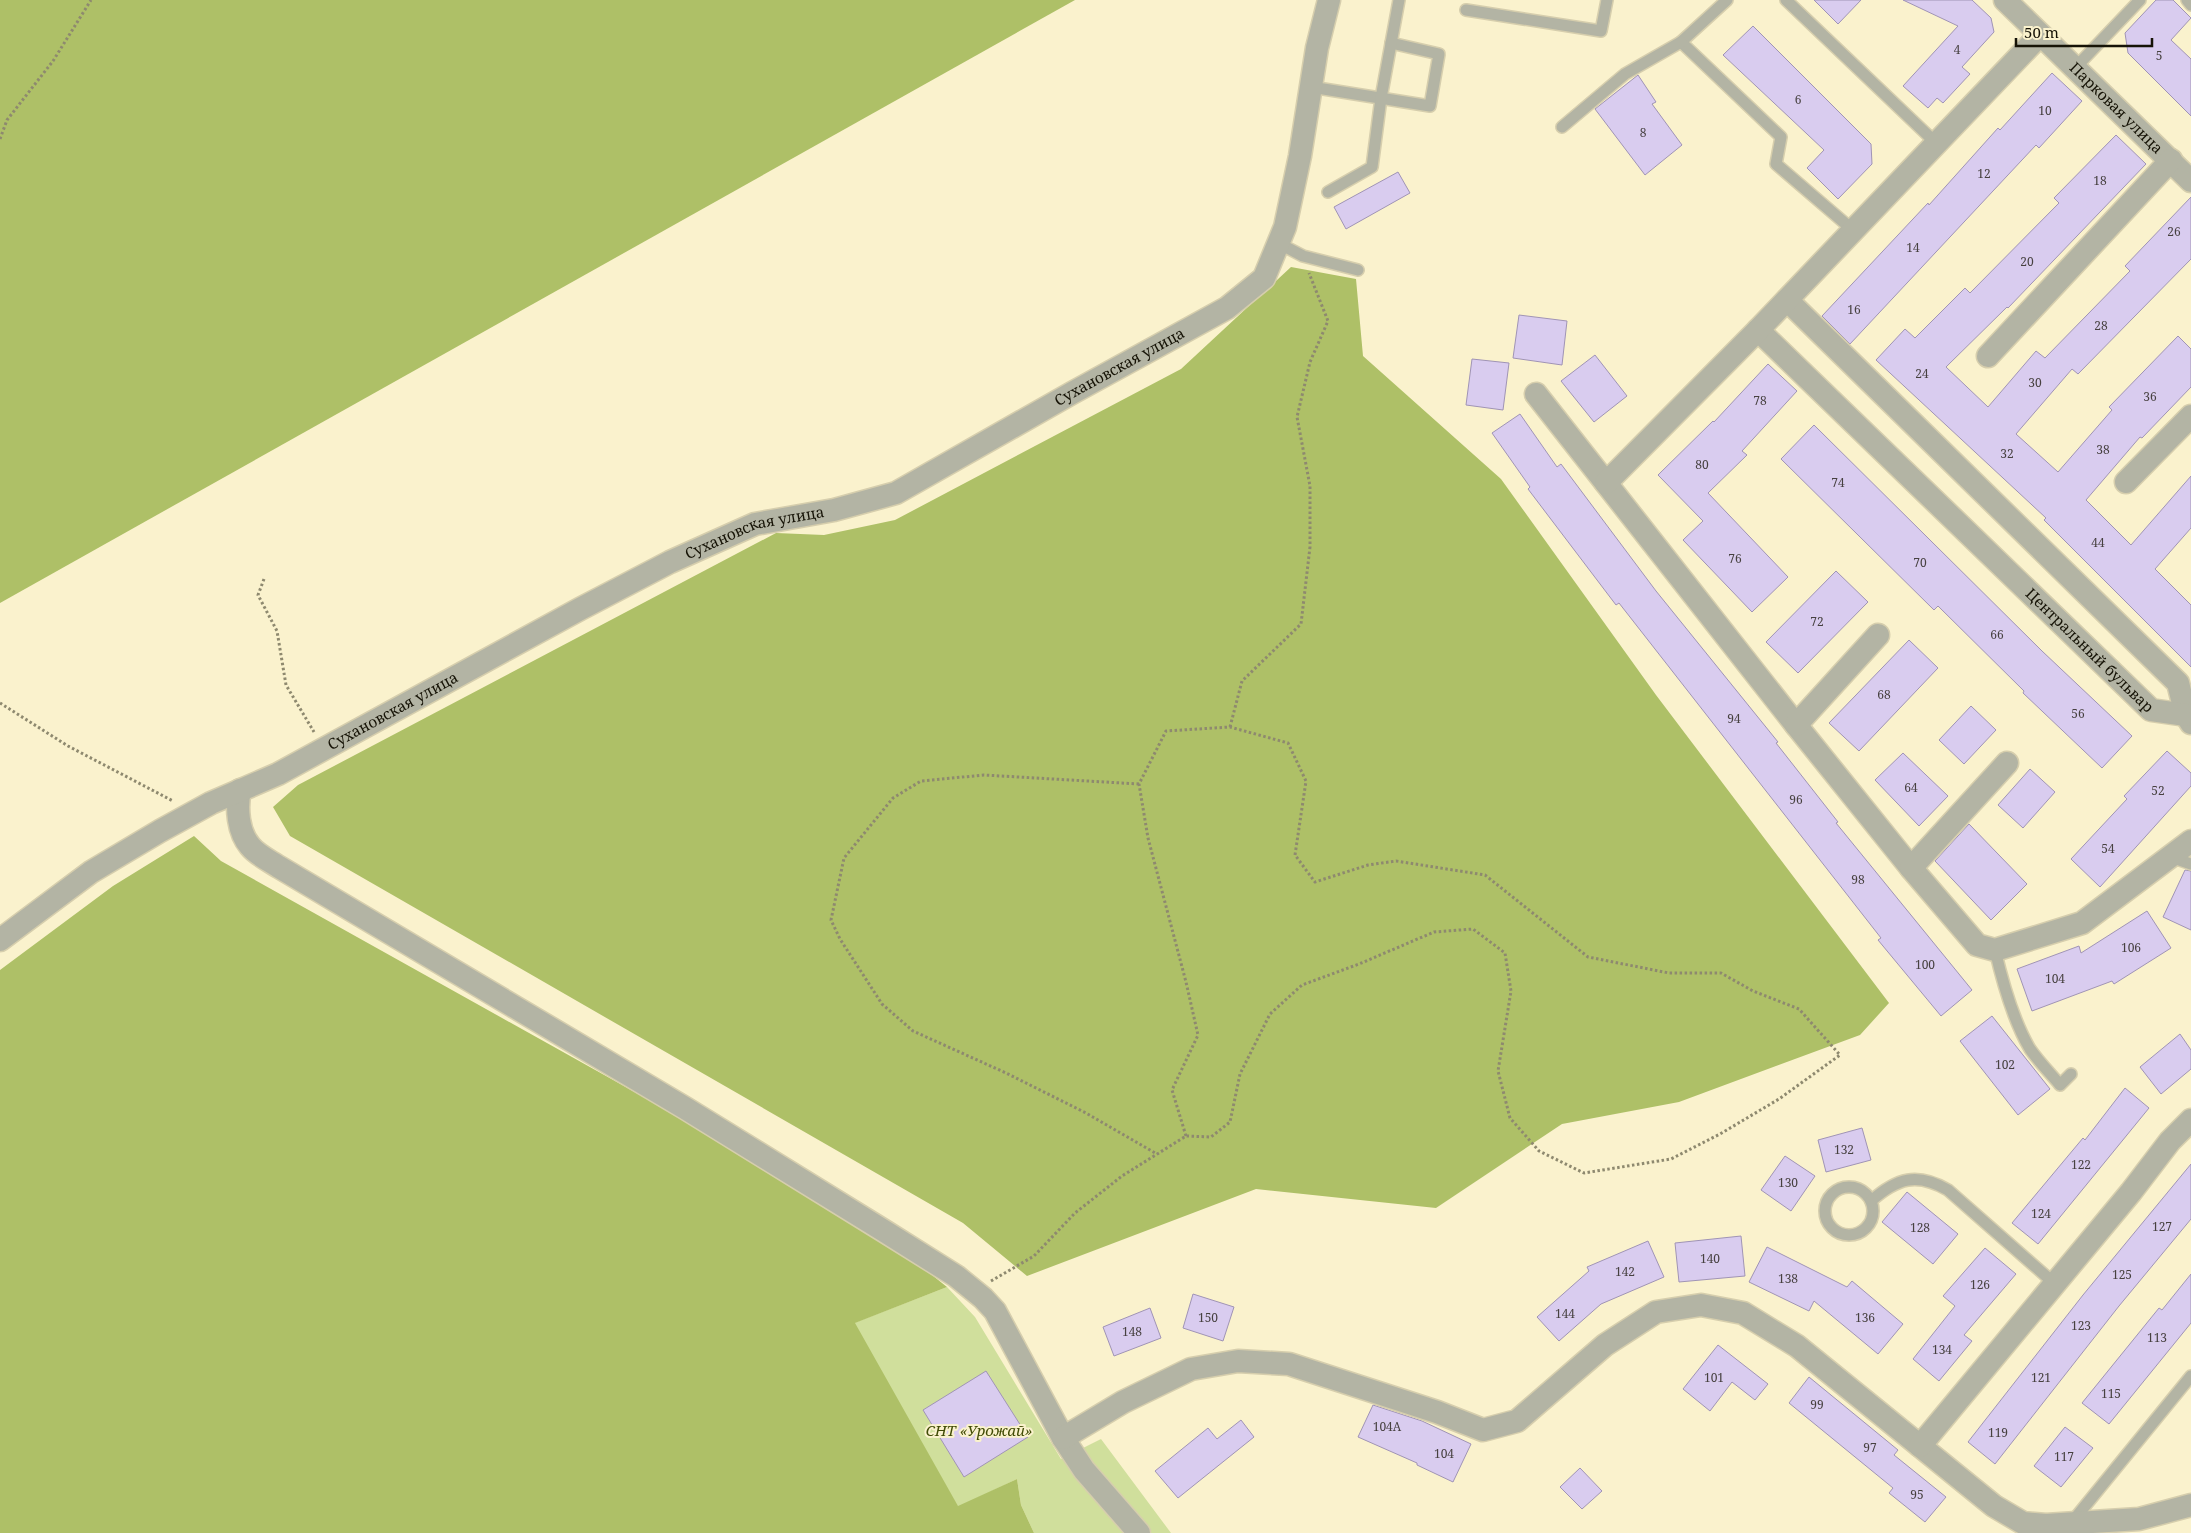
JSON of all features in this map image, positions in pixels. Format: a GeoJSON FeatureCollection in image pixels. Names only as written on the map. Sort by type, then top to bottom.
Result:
{"type":"FeatureCollection","features":[{"type":"Feature","properties":{"kind":"street","name":"Сухановская улица"},"geometry":{"type":"LineString","coordinates":[[0,940],[91,872],[185,817],[278,774],[322,751],[580,609],[714,542],[755,524],[834,510],[896,494],[1064,397],[1227,308],[1264,278],[1278,243],[1293,194],[1317,48],[1329,0]]}},
{"type":"Feature","properties":{"kind":"street","name":"Парковая улица"},"geometry":{"type":"LineString","coordinates":[[2005,0],[2191,181]]}},
{"type":"Feature","properties":{"kind":"street"},"geometry":{"type":"LineString","coordinates":[[1606,483],[1854,231],[2040,35]]}},
{"type":"Feature","properties":{"kind":"street"},"geometry":{"type":"LineString","coordinates":[[1988,356],[2171,160]]}},
{"type":"Feature","properties":{"kind":"street","name":"Центральный бульвар"},"geometry":{"type":"LineString","coordinates":[[1758,330],[2151,710],[2188,719],[2178,683],[1787,300]]}},
{"type":"Feature","properties":{"kind":"street"},"geometry":{"type":"LineString","coordinates":[[1536,394],[1796,725],[1911,868],[1977,945],[1995,950],[2082,923],[2181,860],[2191,841]]}},
{"type":"Feature","properties":{"kind":"street"},"geometry":{"type":"LineString","coordinates":[[2126,482],[2191,416]]}},
{"type":"Feature","properties":{"kind":"street"},"geometry":{"type":"LineString","coordinates":[[1796,725],[1878,635]]}},
{"type":"Feature","properties":{"kind":"street"},"geometry":{"type":"LineString","coordinates":[[1911,868],[2007,763]]}},
{"type":"Feature","properties":{"kind":"street"},"geometry":{"type":"LineString","coordinates":[[240,790],[237,803],[242,830],[250,847],[279,867],[685,1108],[956,1276],[995,1311],[1063,1438],[1084,1470],[1139,1533]]}},
{"type":"Feature","properties":{"kind":"street"},"geometry":{"type":"LineString","coordinates":[[1920,1446],[2055,1284],[2170,1141],[2191,1120]]}},
{"type":"Feature","properties":{"kind":"street"},"geometry":{"type":"LineString","coordinates":[[1063,1438],[1123,1402],[1191,1369],[1238,1361],[1289,1364],[1437,1412],[1483,1430],[1517,1421],[1606,1345],[1656,1312],[1701,1305],[1743,1313],[1797,1346],[1994,1506],[2023,1523],[2067,1529],[2139,1519],[2191,1505]]}},
{"type":"Feature","properties":{"kind":"lane"},"geometry":{"type":"LineString","coordinates":[[1328,192],[1372,167],[1381,98],[1399,0]]}},
{"type":"Feature","properties":{"kind":"lane"},"geometry":{"type":"LineString","coordinates":[[1466,10],[1601,31],[1607,0]]}},
{"type":"Feature","properties":{"kind":"lane"},"geometry":{"type":"LineString","coordinates":[[1562,127],[1625,74],[1681,42],[1727,0]]}},
{"type":"Feature","properties":{"kind":"lane"},"geometry":{"type":"LineString","coordinates":[[1786,0],[1936,143]]}},
{"type":"Feature","properties":{"kind":"lane"},"geometry":{"type":"LineString","coordinates":[[2075,68],[2140,0]]}},
{"type":"Feature","properties":{"kind":"lane"},"geometry":{"type":"LineString","coordinates":[[2187,0],[2191,4]]}},
{"type":"Feature","properties":{"kind":"lane"},"geometry":{"type":"LineString","coordinates":[[1681,42],[1782,137],[1776,164],[1854,231]]}},
{"type":"Feature","properties":{"kind":"lane"},"geometry":{"type":"LineString","coordinates":[[1311,87],[1430,106],[1439,54],[1391,43]]}},
{"type":"Feature","properties":{"kind":"lane"},"geometry":{"type":"LineString","coordinates":[[1278,243],[1303,256],[1358,270]]}},
{"type":"Feature","properties":{"kind":"lane"},"geometry":{"type":"LineString","coordinates":[[1995,950],[2009,996],[2031,1049],[2060,1085],[2072,1074]]}},
{"type":"Feature","properties":{"kind":"lane"},"geometry":{"type":"LineString","coordinates":[[1871,1201],[1884,1189],[1899,1181],[1917,1178],[1934,1182],[1948,1190],[2055,1284]]}},
{"type":"Feature","properties":{"kind":"lane"},"geometry":{"type":"LineString","coordinates":[[1858,1188],[1866,1193],[1871,1201],[1872,1219],[1867,1227],[1859,1233],[1850,1235],[1841,1233],[1827,1221],[1825,1212],[1827,1202],[1832,1194],[1839,1189],[1858,1188]]}},
{"type":"Feature","properties":{"kind":"lane"},"geometry":{"type":"LineString","coordinates":[[2067,1529],[2191,1376]]}},
{"type":"Feature","properties":{"kind":"path"},"geometry":{"type":"LineString","coordinates":[[0,139],[8,120],[53,61],[91,0]]}},
{"type":"Feature","properties":{"kind":"path"},"geometry":{"type":"LineString","coordinates":[[1230,727],[1242,681],[1301,624],[1310,547],[1310,486],[1297,417],[1310,362],[1328,321],[1303,256]]}},
{"type":"Feature","properties":{"kind":"path"},"geometry":{"type":"LineString","coordinates":[[264,579],[258,595],[278,631],[286,684],[312,724],[322,751]]}},
{"type":"Feature","properties":{"kind":"path"},"geometry":{"type":"LineString","coordinates":[[0,703],[68,746],[174,802],[185,817]]}},
{"type":"Feature","properties":{"kind":"path"},"geometry":{"type":"LineString","coordinates":[[974,1291],[1034,1256],[1076,1214],[1122,1176],[1186,1136],[1211,1137],[1230,1122],[1240,1074],[1270,1014],[1302,985],[1359,964],[1434,932],[1473,929],[1505,953],[1511,991],[1498,1071],[1510,1118],[1539,1151],[1584,1173],[1671,1159],[1720,1134],[1779,1099],[1840,1055],[1799,1009],[1753,991],[1721,973],[1669,974],[1588,958],[1485,875],[1396,861],[1368,865],[1315,882],[1295,855],[1306,781],[1288,743],[1230,727],[1166,731],[1139,784],[1148,838],[1198,1035],[1172,1090],[1186,1136]]}},
{"type":"Feature","properties":{"kind":"path"},"geometry":{"type":"LineString","coordinates":[[1139,784],[984,775],[921,781],[893,798],[844,858],[831,920],[840,939],[882,1004],[913,1032],[1006,1073],[1086,1114],[1157,1154]]}},
{"type":"Feature","properties":{"kind":"green space"},"geometry":{"type":"Polygon","coordinates":[[[0,0],[1075,0],[0,603],[0,0]]]}},
{"type":"Feature","properties":{"kind":"green space"},"geometry":{"type":"Polygon","coordinates":[[[1291,267],[1356,279],[1363,356],[1501,479],[1656,695],[1889,1003],[1860,1035],[1679,1102],[1562,1124],[1436,1208],[1256,1189],[1027,1276],[963,1223],[290,836],[273,807],[298,785],[776,533],[824,535],[895,520],[1181,369],[1291,267]]]}},
{"type":"Feature","properties":{"kind":"green space"},"geometry":{"type":"Polygon","coordinates":[[[194,836],[221,861],[862,1219],[947,1287],[855,1323],[958,1506],[1017,1479],[1021,1505],[1034,1533],[0,1533],[0,970],[113,886],[194,836]]]}},
{"type":"Feature","properties":{"kind":"green space","name":"СНТ «Урожай»"},"geometry":{"type":"Polygon","coordinates":[[[947,1287],[975,1317],[1061,1459],[1101,1439],[1171,1533],[1034,1533],[1021,1505],[1017,1479],[958,1507],[854,1323],[947,1287]]]}},
{"type":"Feature","properties":{"kind":"building"},"geometry":{"type":"Polygon","coordinates":[[[1814,0],[1861,0],[1838,24],[1814,0]]]}},
{"type":"Feature","properties":{"kind":"building"},"geometry":{"type":"Polygon","coordinates":[[[1903,0],[1972,0],[1991,18],[1994,32],[1962,67],[1970,74],[1943,103],[1937,98],[1928,108],[1903,86],[1958,26],[1903,0]]]}},
{"type":"Feature","properties":{"kind":"building"},"geometry":{"type":"Polygon","coordinates":[[[2156,0],[2173,0],[2191,18],[2171,40],[2191,59],[2191,116],[2128,53],[2125,33],[2156,0]]]}},
{"type":"Feature","properties":{"kind":"building"},"geometry":{"type":"Polygon","coordinates":[[[1753,26],[1871,144],[1872,164],[1838,199],[1807,168],[1824,150],[1723,55],[1753,26]]]}},
{"type":"Feature","properties":{"kind":"building"},"geometry":{"type":"Polygon","coordinates":[[[2052,73],[2082,101],[2039,148],[2036,145],[1850,344],[1822,316],[2052,73]]]}},
{"type":"Feature","properties":{"kind":"building"},"geometry":{"type":"Polygon","coordinates":[[[1638,75],[1656,102],[1652,104],[1682,145],[1645,175],[1595,109],[1638,75]]]}},
{"type":"Feature","properties":{"kind":"building"},"geometry":{"type":"Polygon","coordinates":[[[2116,135],[2146,164],[2008,308],[1946,367],[1988,407],[2036,351],[2045,358],[2130,271],[2125,266],[2191,197],[2191,259],[2078,374],[2072,369],[2016,434],[2058,472],[2112,410],[2109,407],[2178,336],[2191,349],[2191,387],[2142,438],[2140,437],[2086,500],[2131,545],[2191,476],[2191,528],[2155,569],[2191,605],[2191,667],[2044,520],[2046,518],[1876,360],[1905,329],[1915,338],[1965,288],[1970,293],[2059,203],[2054,198],[2116,135]]]}},
{"type":"Feature","properties":{"kind":"building"},"geometry":{"type":"Polygon","coordinates":[[[1398,172],[1410,193],[1346,229],[1334,207],[1398,172]]]}},
{"type":"Feature","properties":{"kind":"building"},"geometry":{"type":"Polygon","coordinates":[[[1519,315],[1567,321],[1562,365],[1513,358],[1519,315]]]}},
{"type":"Feature","properties":{"kind":"building"},"geometry":{"type":"Polygon","coordinates":[[[1595,355],[1627,396],[1594,422],[1561,381],[1595,355]]]}},
{"type":"Feature","properties":{"kind":"building"},"geometry":{"type":"Polygon","coordinates":[[[1472,359],[1509,363],[1503,410],[1466,405],[1472,359]]]}},
{"type":"Feature","properties":{"kind":"building"},"geometry":{"type":"Polygon","coordinates":[[[1768,364],[1797,391],[1742,451],[1747,455],[1708,493],[1788,577],[1752,612],[1683,540],[1703,521],[1658,475],[1714,422],[1768,364]]]}},
{"type":"Feature","properties":{"kind":"building"},"geometry":{"type":"Polygon","coordinates":[[[1520,414],[1557,467],[1561,464],[1656,591],[1778,742],[1776,743],[1838,822],[1836,823],[1972,990],[1941,1016],[1878,940],[1881,938],[1619,603],[1616,605],[1528,489],[1530,487],[1492,433],[1520,414]]]}},
{"type":"Feature","properties":{"kind":"building"},"geometry":{"type":"Polygon","coordinates":[[[1814,425],[2042,651],[2132,736],[2102,768],[2023,693],[2024,691],[1938,606],[1934,610],[1781,459],[1814,425]]]}},
{"type":"Feature","properties":{"kind":"building"},"geometry":{"type":"Polygon","coordinates":[[[1836,571],[1868,602],[1798,673],[1766,642],[1836,571]]]}},
{"type":"Feature","properties":{"kind":"building"},"geometry":{"type":"Polygon","coordinates":[[[1909,640],[1938,668],[1859,751],[1829,723],[1909,640]]]}},
{"type":"Feature","properties":{"kind":"building"},"geometry":{"type":"Polygon","coordinates":[[[1971,706],[1996,730],[1964,764],[1939,740],[1971,706]]]}},
{"type":"Feature","properties":{"kind":"building"},"geometry":{"type":"Polygon","coordinates":[[[2167,751],[2191,773],[2191,786],[2100,887],[2071,859],[2127,799],[2124,796],[2167,751]]]}},
{"type":"Feature","properties":{"kind":"building"},"geometry":{"type":"Polygon","coordinates":[[[1903,753],[1948,796],[1919,826],[1875,780],[1903,753]]]}},
{"type":"Feature","properties":{"kind":"building"},"geometry":{"type":"Polygon","coordinates":[[[2030,769],[2055,792],[2023,828],[1998,805],[2030,769]]]}},
{"type":"Feature","properties":{"kind":"building"},"geometry":{"type":"Polygon","coordinates":[[[1969,824],[2027,884],[1991,920],[1935,861],[1969,824]]]}},
{"type":"Feature","properties":{"kind":"building"},"geometry":{"type":"Polygon","coordinates":[[[2185,870],[2191,871],[2191,930],[2163,917],[2185,870]]]}},
{"type":"Feature","properties":{"kind":"building"},"geometry":{"type":"Polygon","coordinates":[[[2147,911],[2171,948],[2114,984],[2112,981],[2032,1011],[2017,969],[2079,946],[2081,953],[2147,911]]]}},
{"type":"Feature","properties":{"kind":"building"},"geometry":{"type":"Polygon","coordinates":[[[1992,1016],[2050,1089],[2018,1115],[1960,1041],[1992,1016]]]}},
{"type":"Feature","properties":{"kind":"building"},"geometry":{"type":"Polygon","coordinates":[[[2180,1034],[2191,1050],[2191,1069],[2161,1094],[2140,1067],[2180,1034]]]}},
{"type":"Feature","properties":{"kind":"building"},"geometry":{"type":"Polygon","coordinates":[[[2125,1088],[2149,1108],[2038,1244],[2012,1223],[2083,1138],[2085,1140],[2125,1088]]]}},
{"type":"Feature","properties":{"kind":"building"},"geometry":{"type":"Polygon","coordinates":[[[1862,1128],[1871,1160],[1826,1172],[1818,1140],[1862,1128]]]}},
{"type":"Feature","properties":{"kind":"building"},"geometry":{"type":"Polygon","coordinates":[[[1785,1156],[1815,1176],[1791,1211],[1761,1190],[1785,1156]]]}},
{"type":"Feature","properties":{"kind":"building"},"geometry":{"type":"Polygon","coordinates":[[[2191,1164],[2191,1219],[2119,1306],[1995,1464],[1968,1442],[2083,1295],[2191,1164]]]}},
{"type":"Feature","properties":{"kind":"building"},"geometry":{"type":"Polygon","coordinates":[[[1907,1192],[1958,1234],[1933,1264],[1882,1222],[1907,1192]]]}},
{"type":"Feature","properties":{"kind":"building"},"geometry":{"type":"Polygon","coordinates":[[[1741,1236],[1745,1276],[1679,1282],[1675,1243],[1741,1236]]]}},
{"type":"Feature","properties":{"kind":"building"},"geometry":{"type":"Polygon","coordinates":[[[1648,1241],[1664,1277],[1601,1304],[1559,1341],[1537,1317],[1589,1271],[1587,1267],[1648,1241]]]}},
{"type":"Feature","properties":{"kind":"building"},"geometry":{"type":"Polygon","coordinates":[[[1767,1247],[1847,1287],[1852,1281],[1903,1324],[1878,1354],[1814,1301],[1809,1311],[1749,1282],[1767,1247]]]}},
{"type":"Feature","properties":{"kind":"building"},"geometry":{"type":"Polygon","coordinates":[[[1985,1248],[2016,1274],[1964,1335],[1972,1341],[1939,1381],[1913,1359],[1955,1306],[1943,1296],[1985,1248]]]}},
{"type":"Feature","properties":{"kind":"building"},"geometry":{"type":"Polygon","coordinates":[[[2191,1274],[2191,1323],[2109,1424],[2082,1403],[2159,1308],[2162,1310],[2191,1274]]]}},
{"type":"Feature","properties":{"kind":"building"},"geometry":{"type":"Polygon","coordinates":[[[1193,1294],[1234,1307],[1223,1341],[1183,1328],[1193,1294]]]}},
{"type":"Feature","properties":{"kind":"building"},"geometry":{"type":"Polygon","coordinates":[[[1150,1308],[1161,1338],[1114,1356],[1103,1327],[1150,1308]]]}},
{"type":"Feature","properties":{"kind":"building"},"geometry":{"type":"Polygon","coordinates":[[[1718,1345],[1768,1384],[1755,1400],[1732,1382],[1710,1411],[1683,1389],[1718,1345]]]}},
{"type":"Feature","properties":{"kind":"building"},"geometry":{"type":"Polygon","coordinates":[[[986,1371],[1028,1437],[964,1477],[923,1410],[986,1371]]]}},
{"type":"Feature","properties":{"kind":"building"},"geometry":{"type":"Polygon","coordinates":[[[1809,1377],[1898,1450],[1894,1455],[1946,1497],[1925,1522],[1889,1493],[1893,1488],[1789,1403],[1809,1377]]]}},
{"type":"Feature","properties":{"kind":"building"},"geometry":{"type":"Polygon","coordinates":[[[1373,1405],[1422,1421],[1471,1444],[1453,1482],[1417,1465],[1417,1463],[1358,1437],[1373,1405]]]}},
{"type":"Feature","properties":{"kind":"building"},"geometry":{"type":"Polygon","coordinates":[[[1241,1420],[1254,1437],[1178,1498],[1155,1471],[1208,1428],[1217,1439],[1241,1420]]]}},
{"type":"Feature","properties":{"kind":"building"},"geometry":{"type":"Polygon","coordinates":[[[2065,1427],[2093,1448],[2061,1487],[2034,1466],[2065,1427]]]}},
{"type":"Feature","properties":{"kind":"building"},"geometry":{"type":"Polygon","coordinates":[[[1580,1468],[1602,1491],[1582,1509],[1560,1487],[1580,1468]]]}}]}
